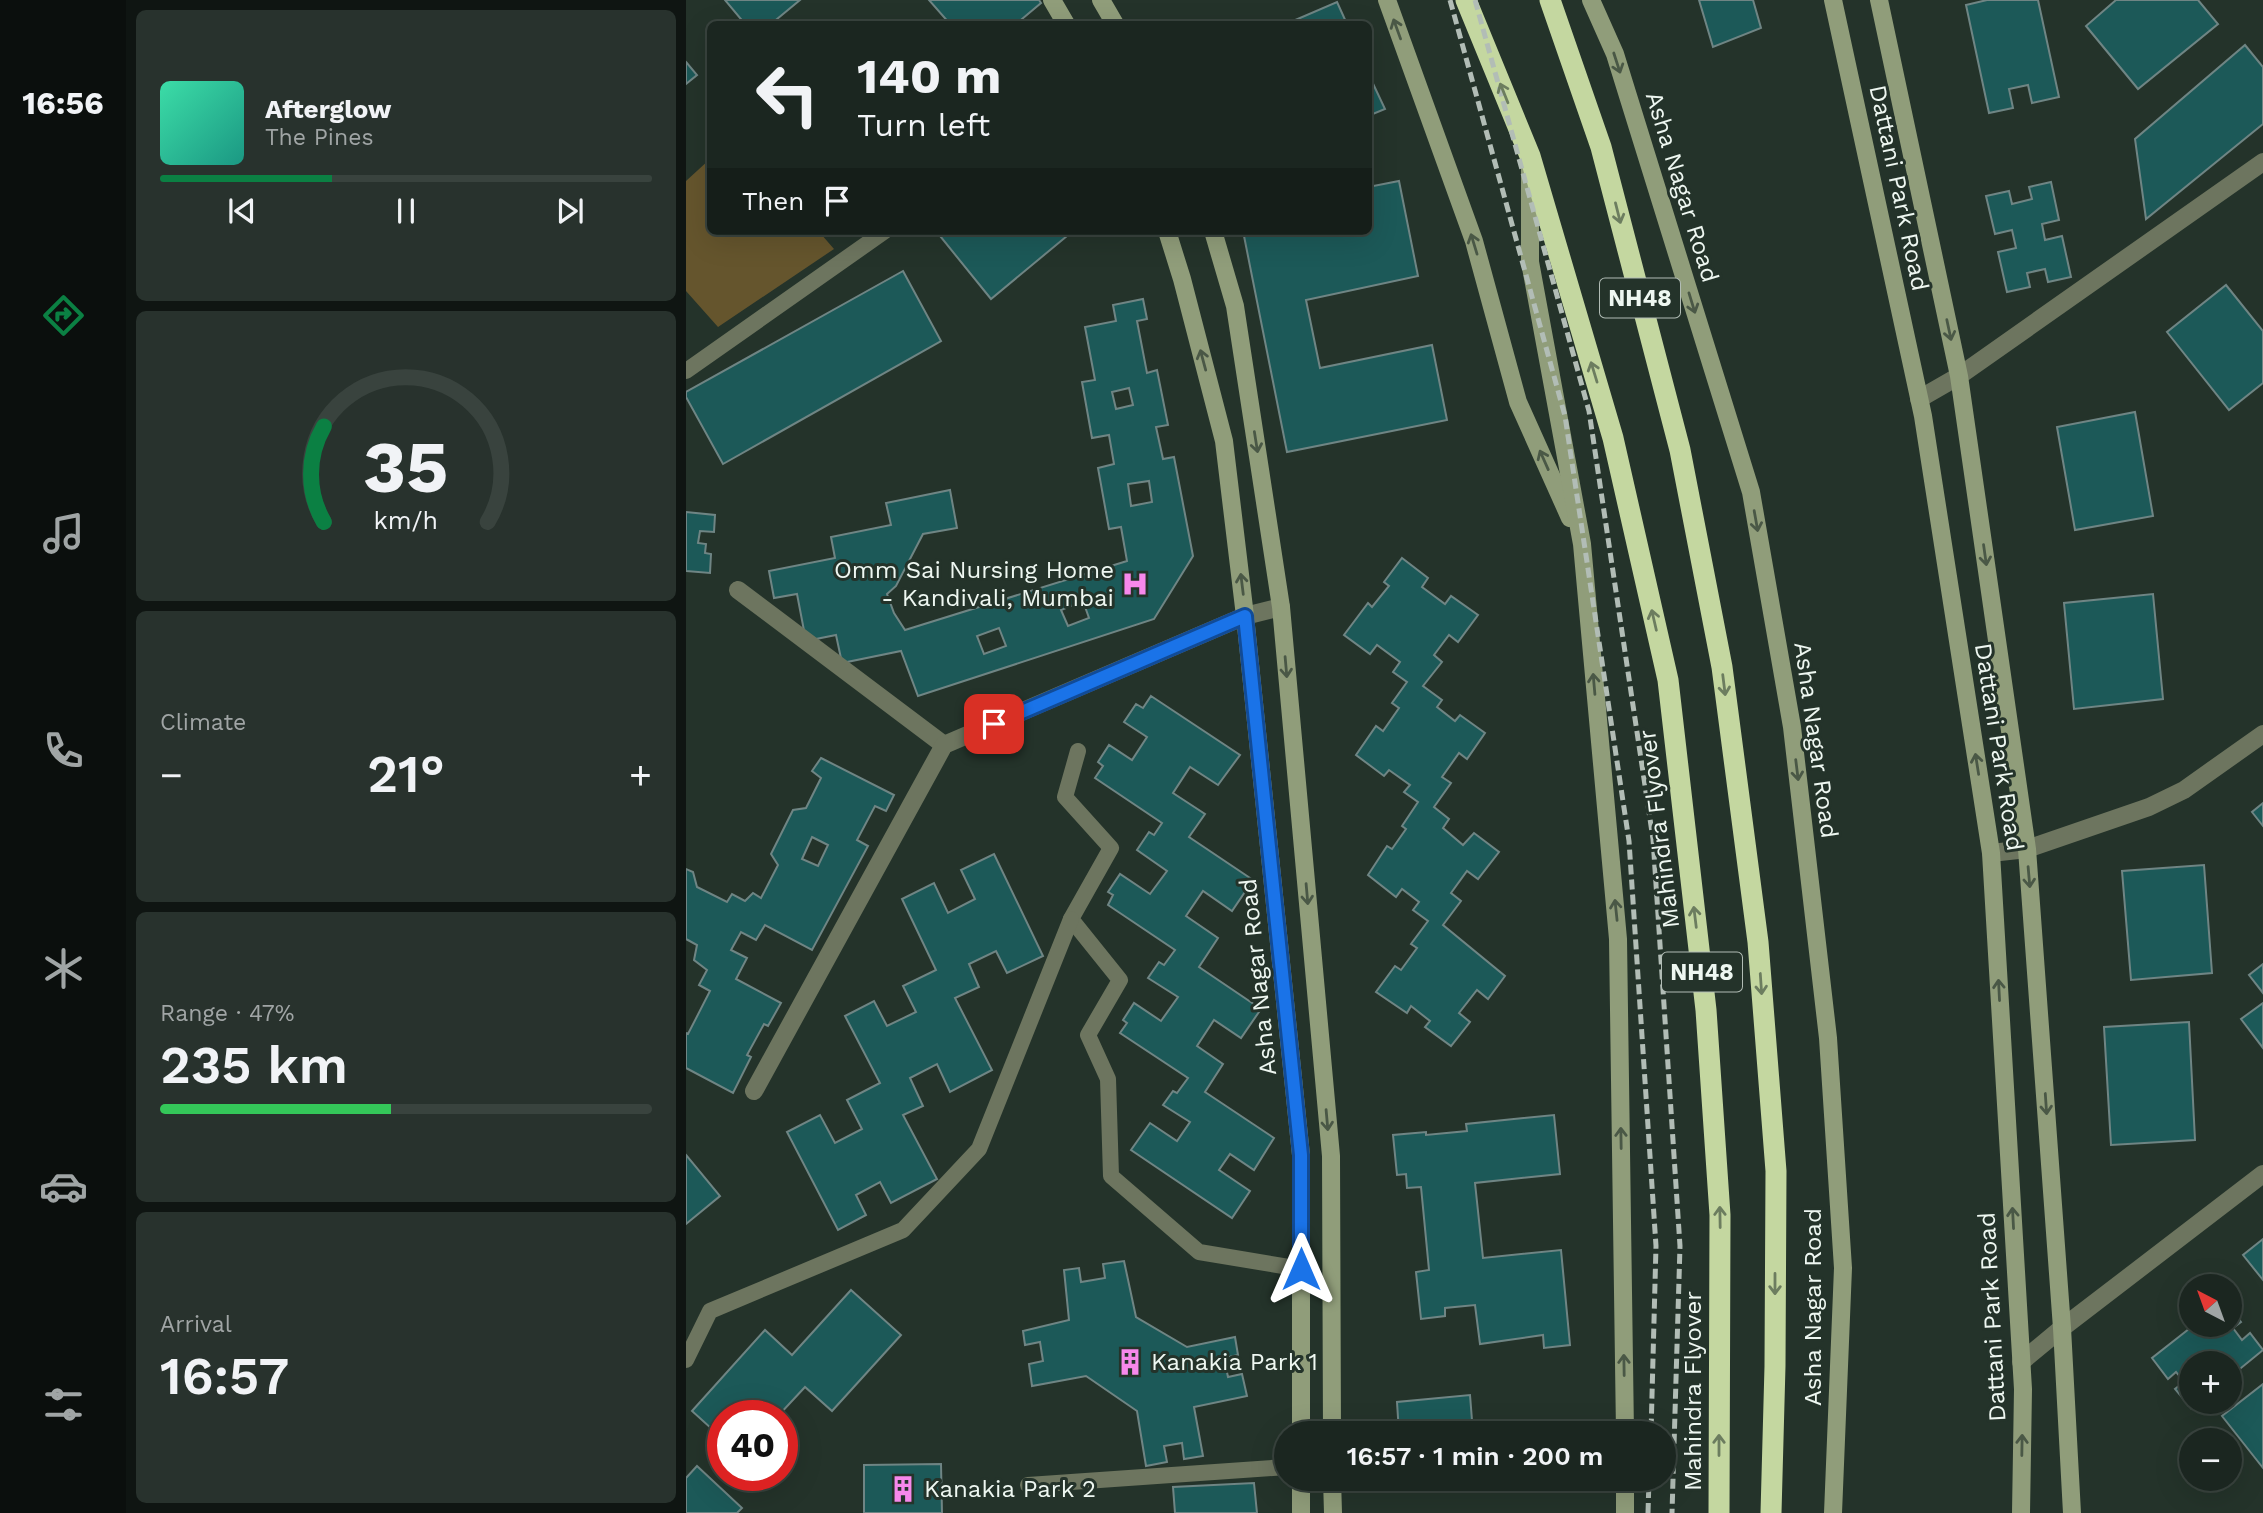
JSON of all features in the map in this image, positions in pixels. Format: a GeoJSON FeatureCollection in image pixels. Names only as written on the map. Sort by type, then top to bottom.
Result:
{"type":"FeatureCollection","features":[{"type":"Feature","properties":{"kind":"highway","name":"NH48"},"geometry":{"type":"LineString","coordinates":[[1466,0],[1530,156]]}},
{"type":"Feature","properties":{"kind":"highway","name":"NH48"},"geometry":{"type":"LineString","coordinates":[[1550,0],[1601,147],[1679,450],[1722,667],[1758,942],[1776,1171],[1772,1513]]}},
{"type":"Feature","properties":{"kind":"highway","name":"Mahindra Flyover"},"geometry":{"type":"LineString","coordinates":[[1530,156],[1613,438],[1668,680],[1706,1010],[1720,1215],[1719,1513]]}},
{"type":"Feature","properties":{"kind":"street"},"geometry":{"type":"LineString","coordinates":[[1052,0],[1064,21]]}},
{"type":"Feature","properties":{"kind":"street"},"geometry":{"type":"LineString","coordinates":[[1101,0],[1113,21]]}},
{"type":"Feature","properties":{"kind":"street"},"geometry":{"type":"LineString","coordinates":[[1387,0],[1474,241],[1518,402],[1582,544]]}},
{"type":"Feature","properties":{"kind":"street","name":"Asha Nagar Road"},"geometry":{"type":"LineString","coordinates":[[1591,0],[1615,54],[1751,492],[1792,727],[1828,1038],[1843,1268],[1833,1513]]}},
{"type":"Feature","properties":{"kind":"street","name":"Dattani Park Road"},"geometry":{"type":"LineString","coordinates":[[1833,0],[1919,399],[1991,853],[2021,1362],[2021,1513]]}},
{"type":"Feature","properties":{"kind":"street","name":"Dattani Park Road"},"geometry":{"type":"LineString","coordinates":[[1879,0],[1959,376],[2027,849],[2062,1328],[2072,1513]]}},
{"type":"Feature","properties":{"kind":"street"},"geometry":{"type":"LineString","coordinates":[[1530,156],[1530,262],[1582,544],[1618,939],[1625,1421]]}},
{"type":"Feature","properties":{"kind":"street"},"geometry":{"type":"LineString","coordinates":[[1919,399],[1959,376],[2263,162]]}},
{"type":"Feature","properties":{"kind":"street","name":"Asha Nagar Road"},"geometry":{"type":"LineString","coordinates":[[1168,235],[1224,441],[1245,616],[1301,1155],[1301,1421]]}},
{"type":"Feature","properties":{"kind":"street"},"geometry":{"type":"LineString","coordinates":[[1214,235],[1235,306],[1281,607],[1331,1156],[1332,1421]]}},
{"type":"Feature","properties":{"kind":"street"},"geometry":{"type":"LineString","coordinates":[[738,590],[944,745]]}},
{"type":"Feature","properties":{"kind":"street"},"geometry":{"type":"LineString","coordinates":[[754,1091],[944,745],[1245,616],[1281,607]]}},
{"type":"Feature","properties":{"kind":"street"},"geometry":{"type":"LineString","coordinates":[[1991,853],[2027,849],[2149,807],[2183,790],[2263,734]]}},
{"type":"Feature","properties":{"kind":"street"},"geometry":{"type":"LineString","coordinates":[[2021,1362],[2263,1174]]}},
{"type":"Feature","properties":{"kind":"street"},"geometry":{"type":"LineString","coordinates":[[1301,1491],[1301,1513]]}},
{"type":"Feature","properties":{"kind":"street"},"geometry":{"type":"LineString","coordinates":[[1332,1491],[1333,1513]]}},
{"type":"Feature","properties":{"kind":"street"},"geometry":{"type":"LineString","coordinates":[[1625,1491],[1625,1513]]}},
{"type":"Feature","properties":{"kind":"lane"},"geometry":{"type":"LineString","coordinates":[[686,371],[879,235]]}},
{"type":"Feature","properties":{"kind":"lane"},"geometry":{"type":"LineString","coordinates":[[686,1360],[710,1311],[903,1230],[979,1149],[1071,919],[1111,848],[1065,797],[1077,751]]}},
{"type":"Feature","properties":{"kind":"lane"},"geometry":{"type":"LineString","coordinates":[[1071,919],[1120,980],[1088,1035],[1108,1079],[1111,1176],[1199,1252],[1301,1269]]}},
{"type":"Feature","properties":{"kind":"lane"},"geometry":{"type":"LineString","coordinates":[[1028,1485],[1274,1468]]}},
{"type":"Feature","properties":{"kind":"shaded area"},"geometry":{"type":"Polygon","coordinates":[[[707,162],[707,235],[822,235],[834,249],[718,327],[686,291],[686,181],[707,162]]]}},
{"type":"Feature","properties":{"kind":"building"},"geometry":{"type":"Polygon","coordinates":[[[725,0],[800,0],[775,21],[742,21],[725,0]]]}},
{"type":"Feature","properties":{"kind":"building"},"geometry":{"type":"Polygon","coordinates":[[[929,0],[1039,0],[1041,3],[1020,21],[947,21],[929,0]]]}},
{"type":"Feature","properties":{"kind":"building"},"geometry":{"type":"Polygon","coordinates":[[[1699,0],[1753,0],[1761,28],[1713,47],[1699,0]]]}},
{"type":"Feature","properties":{"kind":"building"},"geometry":{"type":"Polygon","coordinates":[[[1987,0],[2038,0],[2059,97],[2032,103],[2028,85],[2009,89],[2013,108],[1989,113],[1966,5],[1987,0]]]}},
{"type":"Feature","properties":{"kind":"building"},"geometry":{"type":"Polygon","coordinates":[[[2116,0],[2198,0],[2218,24],[2138,89],[2086,26],[2116,0]]]}},
{"type":"Feature","properties":{"kind":"building"},"geometry":{"type":"Polygon","coordinates":[[[1337,2],[1346,21],[1293,21],[1337,2]]]}},
{"type":"Feature","properties":{"kind":"building"},"geometry":{"type":"Polygon","coordinates":[[[2245,45],[2263,67],[2263,124],[2146,219],[2135,139],[2245,45]]]}},
{"type":"Feature","properties":{"kind":"building"},"geometry":{"type":"Polygon","coordinates":[[[686,62],[697,75],[686,84],[686,62]]]}},
{"type":"Feature","properties":{"kind":"building"},"geometry":{"type":"Polygon","coordinates":[[[1372,81],[1385,109],[1372,114],[1372,81]]]}},
{"type":"Feature","properties":{"kind":"building"},"geometry":{"type":"Polygon","coordinates":[[[1399,181],[1418,276],[1306,300],[1320,368],[1432,345],[1447,420],[1287,452],[1244,235],[1372,235],[1372,186],[1399,181]]]}},
{"type":"Feature","properties":{"kind":"building"},"geometry":{"type":"Polygon","coordinates":[[[2051,182],[2059,220],[2042,224],[2045,240],[2062,236],[2071,277],[2048,282],[2045,269],[2027,273],[2030,287],[2007,292],[1998,252],[2016,248],[2012,230],[1995,234],[1986,196],[2009,191],[2012,204],[2032,199],[2029,187],[2051,182]]]}},
{"type":"Feature","properties":{"kind":"building"},"geometry":{"type":"Polygon","coordinates":[[[939,235],[1068,235],[991,299],[939,235]]]}},
{"type":"Feature","properties":{"kind":"building"},"geometry":{"type":"Polygon","coordinates":[[[903,271],[941,341],[723,464],[686,397],[686,392],[903,271]]]}},
{"type":"Feature","properties":{"kind":"building"},"geometry":{"type":"Polygon","coordinates":[[[2226,285],[2263,331],[2263,383],[2229,410],[2167,332],[2226,285]]]}},
{"type":"Feature","properties":{"kind":"building"},"geometry":{"type":"Polygon","coordinates":[[[1143,299],[1147,319],[1137,321],[1147,373],[1157,370],[1168,425],[1156,427],[1163,459],[1174,457],[1193,556],[1154,619],[918,696],[901,651],[842,663],[836,635],[806,641],[797,594],[774,598],[769,571],[835,558],[831,537],[891,525],[886,503],[950,490],[957,528],[923,534],[896,586],[887,594],[894,613],[905,630],[1127,561],[1121,527],[1109,529],[1098,468],[1114,464],[1109,435],[1092,438],[1082,382],[1095,380],[1085,327],[1116,321],[1113,305],[1143,299]],[[1129,388],[1112,392],[1116,409],[1133,405],[1129,388]],[[1149,481],[1128,484],[1131,506],[1152,502],[1149,481]],[[1083,601],[1061,610],[1068,626],[1089,618],[1083,601]],[[999,628],[977,636],[984,654],[1006,646],[999,628]]]}},
{"type":"Feature","properties":{"kind":"building"},"geometry":{"type":"Polygon","coordinates":[[[2135,412],[2153,516],[2075,530],[2057,427],[2135,412]]]}},
{"type":"Feature","properties":{"kind":"building"},"geometry":{"type":"Polygon","coordinates":[[[686,512],[715,515],[714,532],[700,531],[698,543],[706,544],[705,553],[711,554],[710,573],[686,571],[686,512]]]}},
{"type":"Feature","properties":{"kind":"building"},"geometry":{"type":"Polygon","coordinates":[[[1402,558],[1428,578],[1422,587],[1445,604],[1451,596],[1478,615],[1458,642],[1449,635],[1434,655],[1442,662],[1423,686],[1442,700],[1437,707],[1455,721],[1460,715],[1485,733],[1467,759],[1459,753],[1442,777],[1451,783],[1434,807],[1449,819],[1443,828],[1463,845],[1474,833],[1499,852],[1478,879],[1467,871],[1451,893],[1461,901],[1443,925],[1505,976],[1488,999],[1477,990],[1459,1013],[1470,1022],[1451,1046],[1425,1027],[1430,1021],[1411,1006],[1407,1013],[1376,992],[1395,966],[1401,970],[1417,948],[1411,944],[1428,921],[1413,910],[1419,902],[1402,889],[1396,897],[1368,875],[1387,846],[1392,849],[1406,829],[1402,826],[1418,802],[1404,792],[1410,785],[1389,770],[1384,776],[1356,755],[1376,726],[1383,731],[1399,708],[1392,703],[1407,682],[1393,672],[1400,662],[1377,645],[1370,654],[1344,635],[1368,603],[1372,607],[1389,586],[1384,582],[1402,558]]]}},
{"type":"Feature","properties":{"kind":"building"},"geometry":{"type":"Polygon","coordinates":[[[2153,594],[2163,699],[2074,709],[2064,603],[2153,594]]]}},
{"type":"Feature","properties":{"kind":"building"},"geometry":{"type":"Polygon","coordinates":[[[1151,696],[1240,755],[1218,785],[1190,767],[1173,793],[1205,814],[1189,837],[1253,880],[1232,911],[1203,891],[1186,916],[1218,938],[1199,967],[1261,1009],[1241,1038],[1214,1020],[1197,1046],[1223,1064],[1205,1092],[1274,1138],[1254,1170],[1230,1154],[1219,1170],[1250,1191],[1232,1218],[1131,1150],[1150,1123],[1177,1141],[1190,1122],[1163,1105],[1173,1091],[1177,1093],[1188,1078],[1120,1033],[1127,1023],[1123,1020],[1134,1003],[1161,1021],[1178,997],[1148,978],[1159,962],[1164,965],[1175,950],[1108,905],[1113,895],[1108,892],[1120,874],[1150,894],[1167,871],[1137,850],[1149,832],[1154,835],[1162,823],[1095,778],[1103,766],[1098,762],[1109,745],[1132,760],[1147,737],[1124,722],[1136,704],[1143,708],[1151,696]]]}},
{"type":"Feature","properties":{"kind":"building"},"geometry":{"type":"Polygon","coordinates":[[[821,758],[894,795],[886,811],[875,806],[857,840],[868,846],[812,950],[765,925],[756,940],[741,932],[731,950],[747,958],[736,979],[781,1003],[768,1026],[764,1024],[747,1055],[751,1057],[733,1093],[686,1068],[686,1033],[688,1034],[710,991],[699,985],[707,970],[694,960],[697,945],[686,939],[686,869],[693,872],[697,887],[727,902],[732,894],[745,901],[753,893],[761,898],[778,865],[771,854],[793,810],[806,808],[821,778],[812,771],[821,758]],[[812,837],[802,859],[818,866],[828,845],[812,837]]]}},
{"type":"Feature","properties":{"kind":"building"},"geometry":{"type":"Polygon","coordinates":[[[2263,803],[2263,826],[2252,812],[2263,803]]]}},
{"type":"Feature","properties":{"kind":"building"},"geometry":{"type":"Polygon","coordinates":[[[994,854],[1043,956],[1007,973],[996,951],[969,964],[979,987],[955,998],[992,1070],[950,1092],[937,1064],[910,1078],[923,1106],[903,1115],[937,1179],[891,1203],[880,1182],[856,1195],[866,1215],[838,1230],[787,1132],[820,1115],[835,1143],[862,1129],[847,1100],[880,1083],[845,1016],[874,1001],[887,1026],[916,1012],[903,986],[936,970],[902,899],[934,883],[948,913],[975,899],[961,870],[994,854]]]}},
{"type":"Feature","properties":{"kind":"building"},"geometry":{"type":"Polygon","coordinates":[[[2204,865],[2212,973],[2131,980],[2122,871],[2204,865]]]}},
{"type":"Feature","properties":{"kind":"building"},"geometry":{"type":"Polygon","coordinates":[[[2263,964],[2263,993],[2249,975],[2263,964]]]}},
{"type":"Feature","properties":{"kind":"building"},"geometry":{"type":"Polygon","coordinates":[[[2263,1003],[2263,1048],[2241,1019],[2263,1003]]]}},
{"type":"Feature","properties":{"kind":"building"},"geometry":{"type":"Polygon","coordinates":[[[2189,1022],[2195,1140],[2111,1145],[2104,1027],[2189,1022]]]}},
{"type":"Feature","properties":{"kind":"building"},"geometry":{"type":"Polygon","coordinates":[[[1554,1115],[1560,1174],[1475,1183],[1483,1258],[1561,1250],[1570,1345],[1544,1348],[1543,1335],[1480,1344],[1475,1305],[1445,1308],[1445,1316],[1421,1319],[1416,1272],[1429,1270],[1421,1187],[1407,1188],[1406,1174],[1397,1175],[1393,1135],[1467,1131],[1466,1124],[1554,1115]]]}},
{"type":"Feature","properties":{"kind":"building"},"geometry":{"type":"Polygon","coordinates":[[[686,1155],[720,1196],[686,1224],[686,1155]]]}},
{"type":"Feature","properties":{"kind":"building"},"geometry":{"type":"Polygon","coordinates":[[[2263,1239],[2263,1280],[2243,1255],[2263,1239]]]}},
{"type":"Feature","properties":{"kind":"building","name":"Kanakia Park 1"},"geometry":{"type":"Polygon","coordinates":[[[1124,1261],[1136,1317],[1187,1347],[1235,1337],[1238,1355],[1224,1358],[1228,1377],[1242,1374],[1247,1396],[1194,1407],[1203,1456],[1184,1459],[1182,1443],[1164,1446],[1167,1462],[1146,1466],[1137,1411],[1086,1376],[1032,1386],[1029,1364],[1043,1361],[1040,1342],[1025,1345],[1023,1331],[1069,1320],[1064,1270],[1079,1268],[1081,1282],[1105,1278],[1103,1264],[1124,1261]]]}},
{"type":"Feature","properties":{"kind":"building"},"geometry":{"type":"Polygon","coordinates":[[[851,1290],[901,1335],[832,1411],[805,1387],[793,1400],[707,1400],[707,1425],[692,1411],[765,1330],[792,1355],[851,1290]]]}},
{"type":"Feature","properties":{"kind":"building"},"geometry":{"type":"Polygon","coordinates":[[[2250,1333],[2263,1350],[2242,1367],[2242,1351],[2179,1351],[2179,1376],[2176,1372],[2168,1379],[2152,1358],[2179,1337],[2240,1337],[2242,1340],[2250,1333]]]}},
{"type":"Feature","properties":{"kind":"building"},"geometry":{"type":"Polygon","coordinates":[[[2263,1384],[2263,1468],[2242,1441],[2242,1428],[2231,1428],[2222,1416],[2242,1414],[2242,1400],[2263,1384]]]}},
{"type":"Feature","properties":{"kind":"building"},"geometry":{"type":"Polygon","coordinates":[[[1470,1395],[1472,1421],[1398,1421],[1397,1402],[1470,1395]]]}},
{"type":"Feature","properties":{"kind":"building","name":"Kanakia Park 2"},"geometry":{"type":"Polygon","coordinates":[[[941,1464],[942,1513],[864,1513],[864,1465],[941,1464]]]}},
{"type":"Feature","properties":{"kind":"building"},"geometry":{"type":"Polygon","coordinates":[[[697,1466],[707,1475],[707,1491],[724,1491],[742,1508],[737,1513],[686,1513],[686,1478],[697,1466]]]}},
{"type":"Feature","properties":{"kind":"building"},"geometry":{"type":"Polygon","coordinates":[[[1254,1483],[1257,1513],[1175,1513],[1173,1487],[1254,1483]]]}},
{"type":"Feature","properties":{"kind":"railway"},"geometry":{"type":"LineString","coordinates":[[1450,0],[1565,416],[1629,841],[1656,1246],[1651,1421]]}},
{"type":"Feature","properties":{"kind":"railway"},"geometry":{"type":"LineString","coordinates":[[1475,0],[1589,411],[1653,839],[1680,1246],[1672,1513]]}},
{"type":"Feature","properties":{"kind":"railway"},"geometry":{"type":"LineString","coordinates":[[1648,1513],[1649,1491]]}},
{"type":"Feature","properties":{"kind":"place","name":"Omm Sai Nursing Home - Kandivali, Mumbai"},"geometry":{"type":"Point","coordinates":[1135,584]}},
{"type":"Feature","properties":{"kind":"place","name":"Kanakia Park 1"},"geometry":{"type":"Point","coordinates":[1130,1362]}},
{"type":"Feature","properties":{"kind":"place","name":"Kanakia Park 2"},"geometry":{"type":"Point","coordinates":[903,1489]}},
{"type":"Feature","properties":{"kind":"route"},"geometry":{"type":"LineString","coordinates":[[994,724],[1245,616],[1301,1155],[1301,1269]]}}]}
